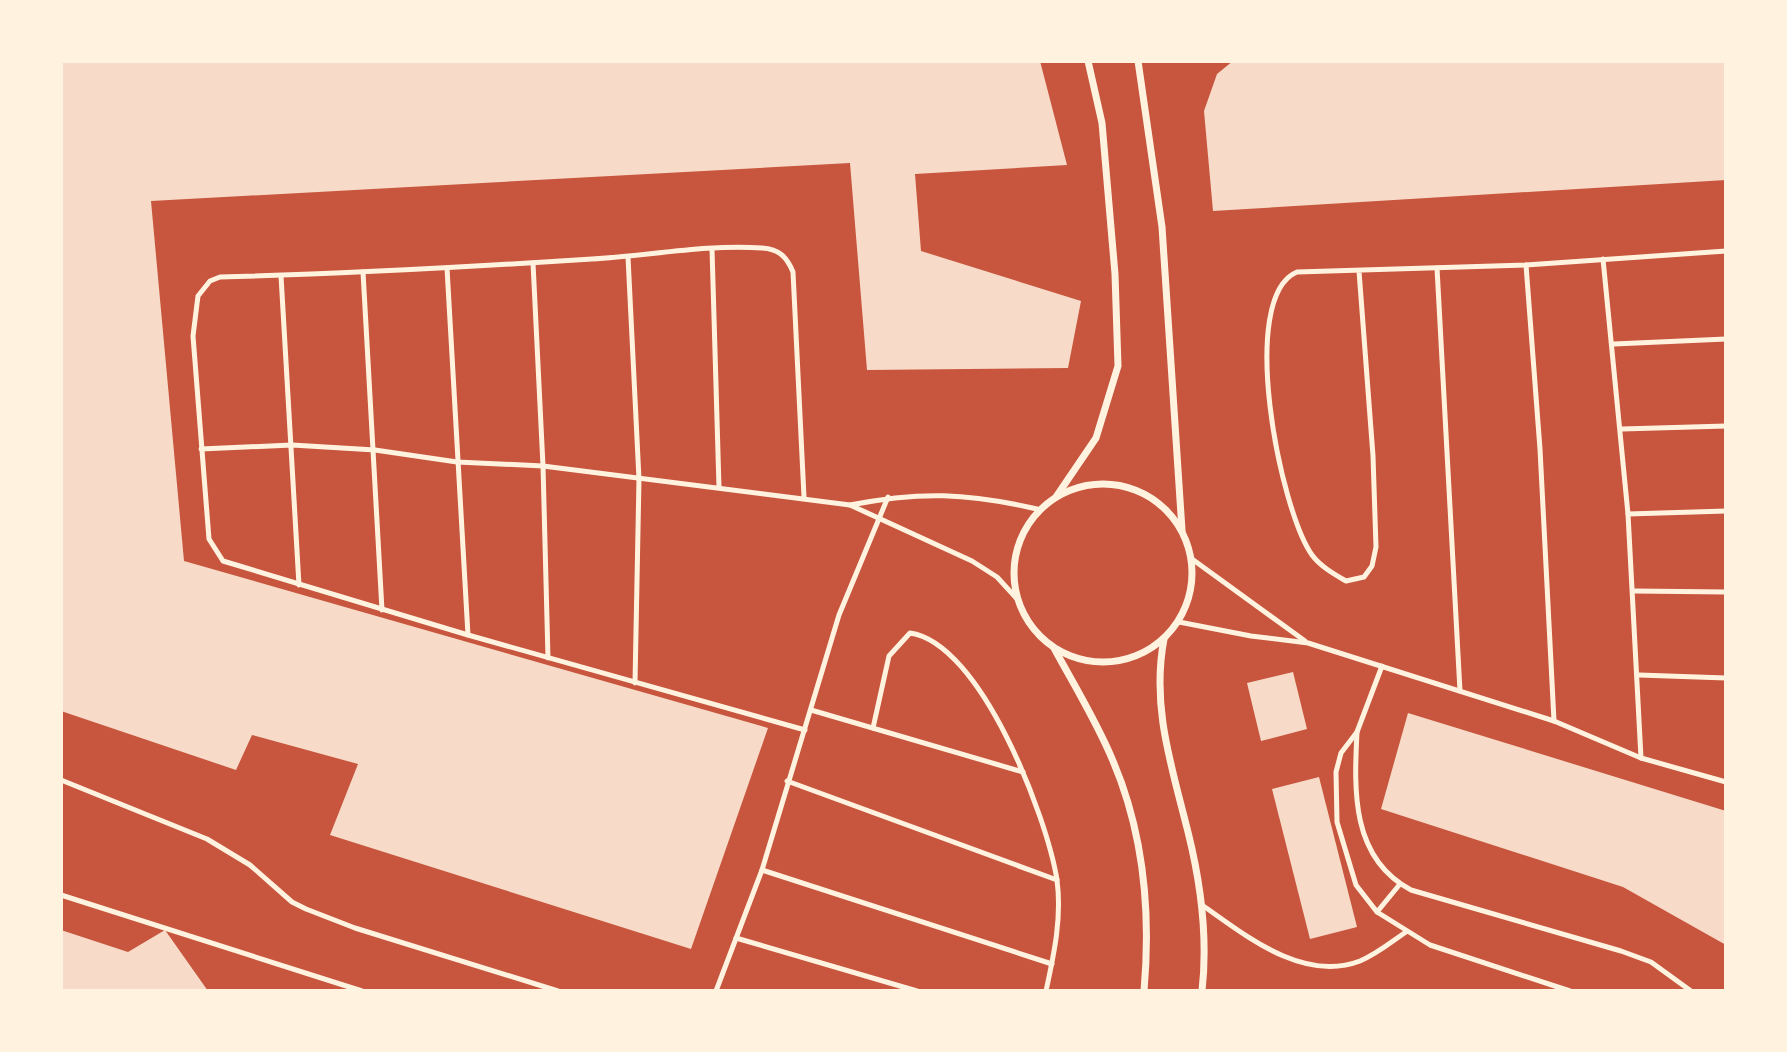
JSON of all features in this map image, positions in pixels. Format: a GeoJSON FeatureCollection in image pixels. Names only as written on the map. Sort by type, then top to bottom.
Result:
{"type":"FeatureCollection","features":[{"type":"Feature","properties":{"kind":"street"},"geometry":{"type":"LineString","coordinates":[[1055,497],[1096,438],[1108,407],[1118,366],[1115,274],[1102,123],[1088,61]]}},
{"type":"Feature","properties":{"kind":"street"},"geometry":{"type":"LineString","coordinates":[[1054,648],[1081,659],[1111,662],[1139,655],[1164,639],[1179,622],[1191,592],[1192,559],[1182,531],[1162,227],[1138,61]]}},
{"type":"Feature","properties":{"kind":"street"},"geometry":{"type":"LineString","coordinates":[[1144,991],[1148,902],[1128,805],[1114,763],[1054,648],[1032,627],[1019,601],[1014,572],[1019,543],[1037,509],[1055,497],[1082,486],[1112,484],[1140,491],[1164,507],[1182,531]]}},
{"type":"Feature","properties":{"kind":"street"},"geometry":{"type":"LineString","coordinates":[[1164,639],[1157,687],[1160,719],[1196,867],[1202,905],[1205,946],[1202,991]]}},
{"type":"Feature","properties":{"kind":"lane"},"geometry":{"type":"LineString","coordinates":[[804,497],[793,272],[789,261],[779,252],[764,248],[712,249],[447,268],[220,277],[210,281],[198,296],[194,336],[201,449],[209,539],[218,555],[238,568],[804,730]]}},
{"type":"Feature","properties":{"kind":"lane"},"geometry":{"type":"LineString","coordinates":[[712,249],[719,486]]}},
{"type":"Feature","properties":{"kind":"lane"},"geometry":{"type":"LineString","coordinates":[[1359,271],[1373,456],[1376,548],[1372,566],[1364,577],[1346,581],[1312,556],[1299,529],[1282,480],[1271,424],[1270,325],[1274,295],[1288,276],[1297,272],[1526,265],[1726,251]]}},
{"type":"Feature","properties":{"kind":"lane"},"geometry":{"type":"LineString","coordinates":[[628,257],[639,479],[635,683]]}},
{"type":"Feature","properties":{"kind":"lane"},"geometry":{"type":"LineString","coordinates":[[1603,259],[1614,344],[1629,514],[1641,758]]}},
{"type":"Feature","properties":{"kind":"lane"},"geometry":{"type":"LineString","coordinates":[[533,263],[543,466],[548,658]]}},
{"type":"Feature","properties":{"kind":"lane"},"geometry":{"type":"LineString","coordinates":[[1526,265],[1541,449],[1553,721]]}},
{"type":"Feature","properties":{"kind":"lane"},"geometry":{"type":"LineString","coordinates":[[447,268],[468,635]]}},
{"type":"Feature","properties":{"kind":"lane"},"geometry":{"type":"LineString","coordinates":[[1437,268],[1460,691]]}},
{"type":"Feature","properties":{"kind":"lane"},"geometry":{"type":"LineString","coordinates":[[363,271],[382,610]]}},
{"type":"Feature","properties":{"kind":"lane"},"geometry":{"type":"LineString","coordinates":[[281,276],[299,585]]}},
{"type":"Feature","properties":{"kind":"lane"},"geometry":{"type":"LineString","coordinates":[[1614,344],[1726,339]]}},
{"type":"Feature","properties":{"kind":"lane"},"geometry":{"type":"LineString","coordinates":[[1622,429],[1726,426]]}},
{"type":"Feature","properties":{"kind":"lane"},"geometry":{"type":"LineString","coordinates":[[201,449],[292,445],[375,450],[457,462],[543,466],[719,486],[849,505],[938,543],[972,561],[997,577],[1019,601]]}},
{"type":"Feature","properties":{"kind":"lane"},"geometry":{"type":"LineString","coordinates":[[849,505],[914,494],[971,496],[1037,509]]}},
{"type":"Feature","properties":{"kind":"lane"},"geometry":{"type":"LineString","coordinates":[[716,991],[762,870],[839,615],[888,498]]}},
{"type":"Feature","properties":{"kind":"lane"},"geometry":{"type":"LineString","coordinates":[[1629,514],[1726,511]]}},
{"type":"Feature","properties":{"kind":"lane"},"geometry":{"type":"LineString","coordinates":[[1192,559],[1308,643]]}},
{"type":"Feature","properties":{"kind":"lane"},"geometry":{"type":"LineString","coordinates":[[1634,592],[1726,592]]}},
{"type":"Feature","properties":{"kind":"lane"},"geometry":{"type":"LineString","coordinates":[[1179,622],[1251,636],[1308,643],[1553,721],[1641,758],[1726,782]]}},
{"type":"Feature","properties":{"kind":"lane"},"geometry":{"type":"LineString","coordinates":[[873,728],[889,656],[903,637],[910,633],[920,634],[943,648],[965,672],[997,717],[1046,830],[1057,880],[1060,917],[1046,991]]}},
{"type":"Feature","properties":{"kind":"lane"},"geometry":{"type":"LineString","coordinates":[[1382,666],[1357,732],[1341,753],[1336,772],[1337,822],[1356,885],[1377,912],[1430,945],[1570,991]]}},
{"type":"Feature","properties":{"kind":"lane"},"geometry":{"type":"LineString","coordinates":[[1639,675],[1726,678]]}},
{"type":"Feature","properties":{"kind":"lane"},"geometry":{"type":"LineString","coordinates":[[811,710],[1023,772]]}},
{"type":"Feature","properties":{"kind":"lane"},"geometry":{"type":"LineString","coordinates":[[1357,732],[1354,787],[1358,820],[1369,851],[1400,884],[1411,890],[1631,954],[1674,975],[1691,991]]}},
{"type":"Feature","properties":{"kind":"lane"},"geometry":{"type":"LineString","coordinates":[[61,780],[207,839],[250,865],[292,902],[306,909],[355,928],[558,991]]}},
{"type":"Feature","properties":{"kind":"lane"},"geometry":{"type":"LineString","coordinates":[[788,781],[1057,880]]}},
{"type":"Feature","properties":{"kind":"lane"},"geometry":{"type":"LineString","coordinates":[[762,870],[1052,964]]}},
{"type":"Feature","properties":{"kind":"lane"},"geometry":{"type":"LineString","coordinates":[[1377,912],[1400,884]]}},
{"type":"Feature","properties":{"kind":"lane"},"geometry":{"type":"LineString","coordinates":[[61,895],[362,991]]}},
{"type":"Feature","properties":{"kind":"lane"},"geometry":{"type":"LineString","coordinates":[[1202,905],[1268,950],[1294,961],[1337,965],[1358,961],[1406,932]]}},
{"type":"Feature","properties":{"kind":"lane"},"geometry":{"type":"LineString","coordinates":[[736,938],[917,991]]}},
{"type":"Feature","properties":{"kind":"building"},"geometry":{"type":"Polygon","coordinates":[[[61,61],[1040,61],[1067,165],[915,174],[921,251],[1081,301],[1068,368],[867,370],[850,163],[151,201],[184,561],[768,728],[691,949],[330,835],[358,764],[252,735],[236,770],[61,711],[61,61]]]}},
{"type":"Feature","properties":{"kind":"building"},"geometry":{"type":"Polygon","coordinates":[[[1233,61],[1726,61],[1726,180],[1213,211],[1204,111],[1217,74],[1233,61]]]}},
{"type":"Feature","properties":{"kind":"building"},"geometry":{"type":"Polygon","coordinates":[[[1293,672],[1307,729],[1261,741],[1247,683],[1293,672]]]}},
{"type":"Feature","properties":{"kind":"building"},"geometry":{"type":"Polygon","coordinates":[[[1408,713],[1726,811],[1726,945],[1623,887],[1381,809],[1408,713]]]}},
{"type":"Feature","properties":{"kind":"building"},"geometry":{"type":"Polygon","coordinates":[[[1319,777],[1357,927],[1310,939],[1272,789],[1319,777]]]}},
{"type":"Feature","properties":{"kind":"building"},"geometry":{"type":"Polygon","coordinates":[[[61,930],[128,952],[165,930],[208,991],[61,991],[61,930]]]}}]}
